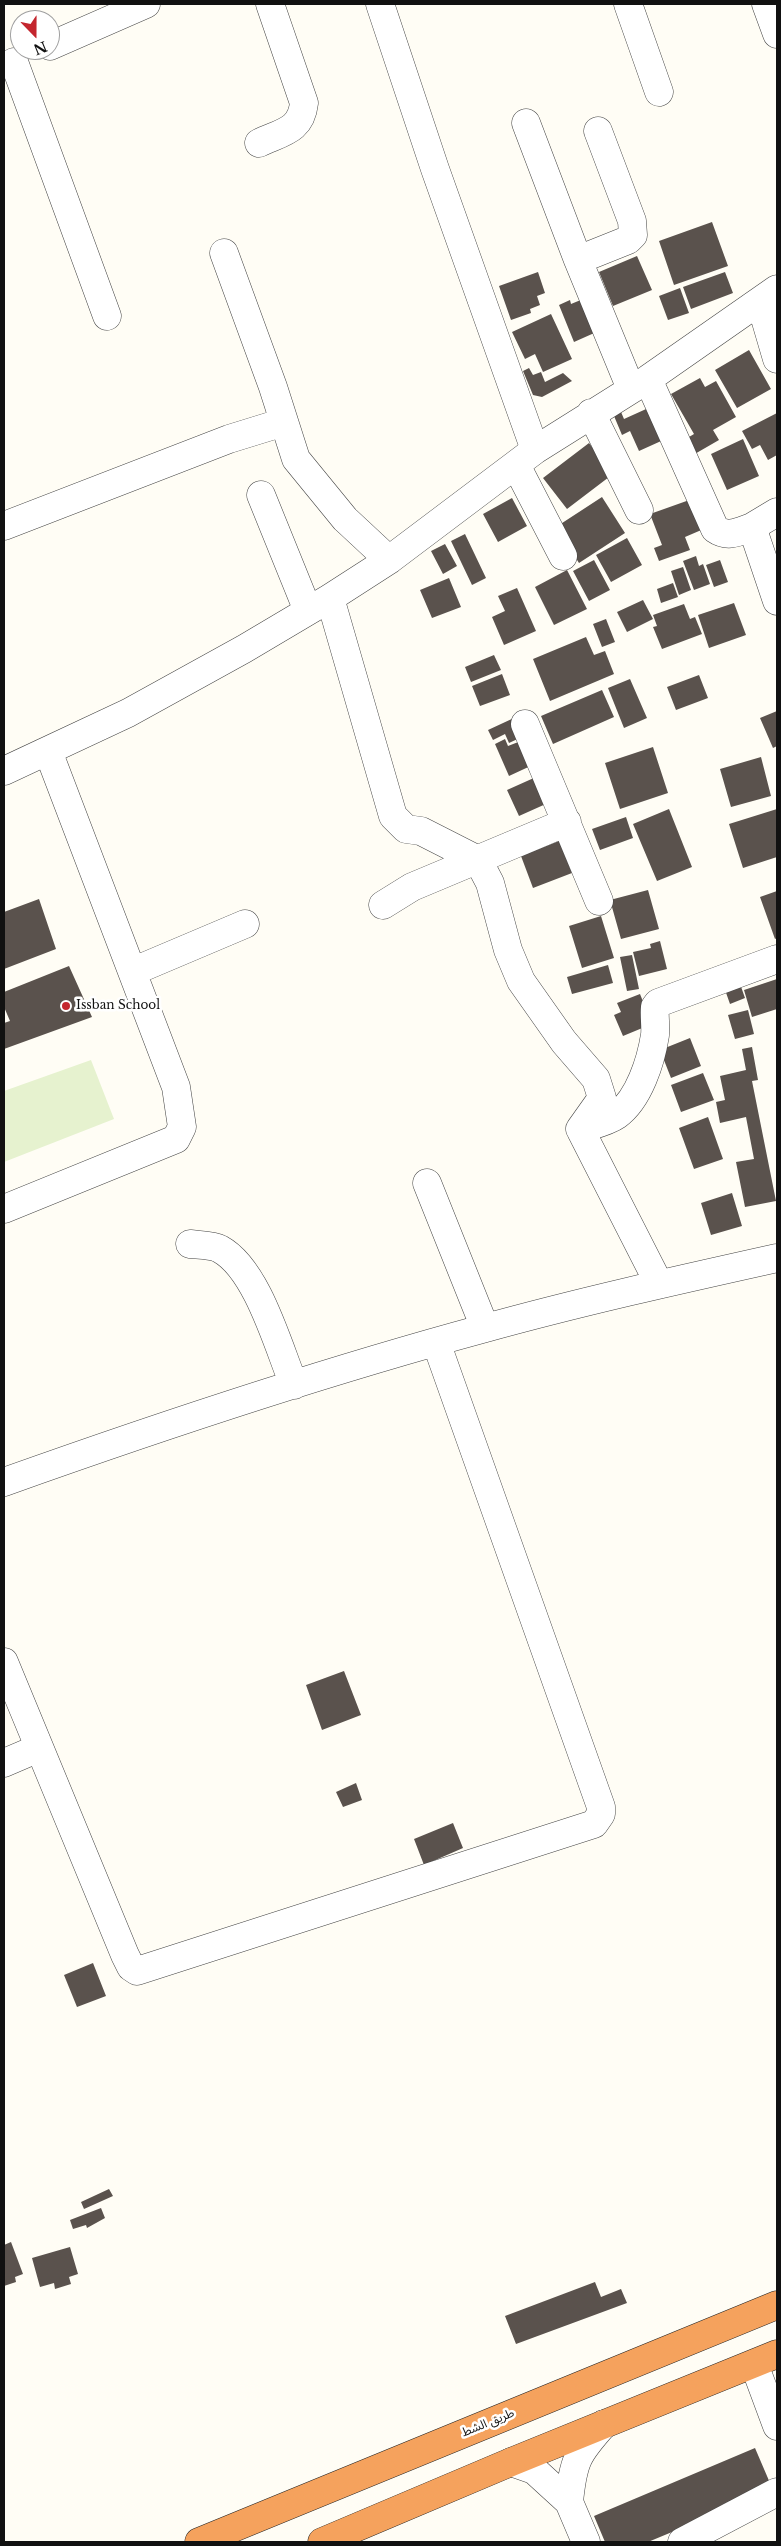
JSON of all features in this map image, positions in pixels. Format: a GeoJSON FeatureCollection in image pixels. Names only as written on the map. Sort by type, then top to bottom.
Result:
{"type":"FeatureCollection","features":[{"type":"Feature","properties":{"kind":"highway","name":"طريق الشط"},"geometry":{"type":"LineString","coordinates":[[199,2542],[777,2305]]}},
{"type":"Feature","properties":{"kind":"highway"},"geometry":{"type":"LineString","coordinates":[[322,2542],[511,2462],[765,2359]]}},
{"type":"Feature","properties":{"kind":"street"},"geometry":{"type":"LineString","coordinates":[[60,42],[146,4]]}},
{"type":"Feature","properties":{"kind":"street"},"geometry":{"type":"LineString","coordinates":[[259,143],[296,126],[302,116],[304,103],[270,4]]}},
{"type":"Feature","properties":{"kind":"street"},"geometry":{"type":"LineString","coordinates":[[380,4],[435,169],[525,458],[563,556]]}},
{"type":"Feature","properties":{"kind":"street"},"geometry":{"type":"LineString","coordinates":[[628,4],[659,92]]}},
{"type":"Feature","properties":{"kind":"street"},"geometry":{"type":"LineString","coordinates":[[766,4],[777,34]]}},
{"type":"Feature","properties":{"kind":"street"},"geometry":{"type":"LineString","coordinates":[[9,64],[107,316]]}},
{"type":"Feature","properties":{"kind":"street"},"geometry":{"type":"LineString","coordinates":[[526,123],[578,260],[715,529],[721,533],[732,535],[752,527],[777,512]]}},
{"type":"Feature","properties":{"kind":"street"},"geometry":{"type":"LineString","coordinates":[[578,260],[628,240],[632,235],[632,222],[598,131]]}},
{"type":"Feature","properties":{"kind":"street"},"geometry":{"type":"LineString","coordinates":[[224,253],[274,386],[296,458],[345,519],[390,560]]}},
{"type":"Feature","properties":{"kind":"street"},"geometry":{"type":"LineString","coordinates":[[4,772],[128,713],[244,650],[319,605],[390,560],[525,458],[591,413],[640,384],[769,295],[777,359]]}},
{"type":"Feature","properties":{"kind":"street"},"geometry":{"type":"LineString","coordinates":[[591,413],[639,510]]}},
{"type":"Feature","properties":{"kind":"street"},"geometry":{"type":"LineString","coordinates":[[4,526],[228,439],[284,422]]}},
{"type":"Feature","properties":{"kind":"street"},"geometry":{"type":"LineString","coordinates":[[260,495],[319,605],[393,816],[406,829],[421,831],[478,860],[490,883],[508,950],[521,981],[564,1042],[596,1079],[602,1098],[580,1129]]}},
{"type":"Feature","properties":{"kind":"street"},"geometry":{"type":"LineString","coordinates":[[752,527],[777,601]]}},
{"type":"Feature","properties":{"kind":"street"},"geometry":{"type":"LineString","coordinates":[[525,724],[598,901]]}},
{"type":"Feature","properties":{"kind":"street"},"geometry":{"type":"LineString","coordinates":[[4,1209],[176,1139],[181,1133],[182,1127],[176,1087],[134,971],[48,751]]}},
{"type":"Feature","properties":{"kind":"street"},"geometry":{"type":"LineString","coordinates":[[384,905],[412,887],[567,822]]}},
{"type":"Feature","properties":{"kind":"street"},"geometry":{"type":"LineString","coordinates":[[134,971],[246,924]]}},
{"type":"Feature","properties":{"kind":"street"},"geometry":{"type":"LineString","coordinates":[[580,1129],[615,1116],[627,1106],[636,1091],[649,1058],[655,1034],[655,1007],[658,1003],[777,959]]}},
{"type":"Feature","properties":{"kind":"street"},"geometry":{"type":"LineString","coordinates":[[580,1129],[659,1284]]}},
{"type":"Feature","properties":{"kind":"street"},"geometry":{"type":"LineString","coordinates":[[427,1183],[484,1328]]}},
{"type":"Feature","properties":{"kind":"street"},"geometry":{"type":"LineString","coordinates":[[190,1244],[219,1248],[240,1264],[254,1288],[294,1385]]}},
{"type":"Feature","properties":{"kind":"street"},"geometry":{"type":"LineString","coordinates":[[4,1482],[160,1426],[484,1328],[659,1284],[777,1258]]}},
{"type":"Feature","properties":{"kind":"street"},"geometry":{"type":"LineString","coordinates":[[4,1662],[125,1955],[131,1967],[137,1971],[594,1824],[599,1819],[601,1807],[436,1342]]}},
{"type":"Feature","properties":{"kind":"street"},"geometry":{"type":"LineString","coordinates":[[4,1763],[39,1748]]}},
{"type":"Feature","properties":{"kind":"street"},"geometry":{"type":"LineString","coordinates":[[765,2359],[777,2426]]}},
{"type":"Feature","properties":{"kind":"street"},"geometry":{"type":"LineString","coordinates":[[569,2502],[575,2462],[581,2450],[604,2424]]}},
{"type":"Feature","properties":{"kind":"street"},"geometry":{"type":"LineString","coordinates":[[511,2462],[534,2470],[569,2502],[586,2542]]}},
{"type":"Feature","properties":{"kind":"street"},"geometry":{"type":"LineString","coordinates":[[682,2542],[777,2492]]}},
{"type":"Feature","properties":{"kind":"green space"},"geometry":{"type":"Polygon","coordinates":[[[91,1060],[114,1119],[4,1162],[4,1091],[91,1060]]]}},
{"type":"Feature","properties":{"kind":"building"},"geometry":{"type":"Polygon","coordinates":[[[712,222],[728,266],[674,285],[659,241],[712,222]]]}},
{"type":"Feature","properties":{"kind":"building"},"geometry":{"type":"Polygon","coordinates":[[[637,256],[652,290],[613,306],[599,272],[637,256]]]}},
{"type":"Feature","properties":{"kind":"building"},"geometry":{"type":"Polygon","coordinates":[[[538,272],[545,293],[537,296],[540,305],[530,309],[531,313],[511,320],[499,286],[538,272]]]}},
{"type":"Feature","properties":{"kind":"building"},"geometry":{"type":"Polygon","coordinates":[[[725,272],[733,293],[691,309],[683,287],[725,272]]]}},
{"type":"Feature","properties":{"kind":"building"},"geometry":{"type":"Polygon","coordinates":[[[680,288],[689,313],[668,320],[659,296],[680,288]]]}},
{"type":"Feature","properties":{"kind":"building"},"geometry":{"type":"Polygon","coordinates":[[[588,297],[601,330],[574,342],[559,305],[570,300],[571,304],[588,297]]]}},
{"type":"Feature","properties":{"kind":"building"},"geometry":{"type":"Polygon","coordinates":[[[551,314],[572,359],[543,372],[535,354],[525,359],[512,332],[551,314]]]}},
{"type":"Feature","properties":{"kind":"building"},"geometry":{"type":"Polygon","coordinates":[[[749,350],[771,389],[737,408],[715,370],[749,350]]]}},
{"type":"Feature","properties":{"kind":"building"},"geometry":{"type":"Polygon","coordinates":[[[529,368],[533,375],[541,372],[545,382],[563,373],[572,381],[542,397],[533,395],[523,371],[529,368]]]}},
{"type":"Feature","properties":{"kind":"building"},"geometry":{"type":"Polygon","coordinates":[[[700,378],[705,387],[716,381],[736,417],[713,430],[719,440],[693,455],[684,440],[694,434],[671,394],[700,378]]]}},
{"type":"Feature","properties":{"kind":"building"},"geometry":{"type":"Polygon","coordinates":[[[655,405],[670,437],[639,451],[630,431],[622,435],[614,416],[621,412],[624,419],[655,405]]]}},
{"type":"Feature","properties":{"kind":"building"},"geometry":{"type":"Polygon","coordinates":[[[777,413],[777,455],[768,460],[760,445],[752,449],[742,431],[777,413]]]}},
{"type":"Feature","properties":{"kind":"building"},"geometry":{"type":"Polygon","coordinates":[[[743,439],[759,476],[727,490],[711,454],[743,439]]]}},
{"type":"Feature","properties":{"kind":"building"},"geometry":{"type":"Polygon","coordinates":[[[589,443],[613,474],[567,509],[543,478],[589,443]]]}},
{"type":"Feature","properties":{"kind":"building"},"geometry":{"type":"Polygon","coordinates":[[[602,497],[625,533],[579,563],[556,527],[602,497]]]}},
{"type":"Feature","properties":{"kind":"building"},"geometry":{"type":"Polygon","coordinates":[[[512,498],[527,526],[498,542],[483,514],[512,498]]]}},
{"type":"Feature","properties":{"kind":"building"},"geometry":{"type":"Polygon","coordinates":[[[695,498],[706,528],[685,537],[690,550],[659,561],[654,548],[662,545],[650,514],[695,498]]]}},
{"type":"Feature","properties":{"kind":"building"},"geometry":{"type":"Polygon","coordinates":[[[465,534],[486,578],[472,585],[451,541],[465,534]]]}},
{"type":"Feature","properties":{"kind":"building"},"geometry":{"type":"Polygon","coordinates":[[[627,538],[642,565],[611,582],[596,555],[627,538]]]}},
{"type":"Feature","properties":{"kind":"building"},"geometry":{"type":"Polygon","coordinates":[[[445,544],[457,566],[443,574],[431,551],[445,544]]]}},
{"type":"Feature","properties":{"kind":"building"},"geometry":{"type":"Polygon","coordinates":[[[696,556],[699,566],[703,564],[710,584],[694,590],[683,561],[696,556]]]}},
{"type":"Feature","properties":{"kind":"building"},"geometry":{"type":"Polygon","coordinates":[[[594,560],[610,590],[589,601],[573,571],[594,560]]]}},
{"type":"Feature","properties":{"kind":"building"},"geometry":{"type":"Polygon","coordinates":[[[720,560],[728,582],[714,587],[706,565],[720,560]]]}},
{"type":"Feature","properties":{"kind":"building"},"geometry":{"type":"Polygon","coordinates":[[[683,567],[691,590],[679,595],[671,571],[683,567]]]}},
{"type":"Feature","properties":{"kind":"building"},"geometry":{"type":"Polygon","coordinates":[[[567,570],[587,609],[554,625],[535,587],[567,570]]]}},
{"type":"Feature","properties":{"kind":"building"},"geometry":{"type":"Polygon","coordinates":[[[449,578],[461,607],[432,618],[420,590],[449,578]]]}},
{"type":"Feature","properties":{"kind":"building"},"geometry":{"type":"Polygon","coordinates":[[[673,583],[678,597],[661,603],[657,589],[673,583]]]}},
{"type":"Feature","properties":{"kind":"building"},"geometry":{"type":"Polygon","coordinates":[[[517,588],[536,631],[504,645],[492,617],[505,611],[498,596],[517,588]]]}},
{"type":"Feature","properties":{"kind":"building"},"geometry":{"type":"Polygon","coordinates":[[[643,600],[653,619],[627,632],[617,612],[643,600]]]}},
{"type":"Feature","properties":{"kind":"building"},"geometry":{"type":"Polygon","coordinates":[[[734,603],[746,635],[709,648],[698,615],[734,603]]]}},
{"type":"Feature","properties":{"kind":"building"},"geometry":{"type":"Polygon","coordinates":[[[684,604],[690,619],[695,617],[702,634],[662,649],[653,627],[657,626],[653,615],[684,604]]]}},
{"type":"Feature","properties":{"kind":"building"},"geometry":{"type":"Polygon","coordinates":[[[606,619],[615,642],[602,647],[593,624],[606,619]]]}},
{"type":"Feature","properties":{"kind":"building"},"geometry":{"type":"Polygon","coordinates":[[[586,637],[594,655],[605,651],[614,674],[550,701],[533,659],[586,637]]]}},
{"type":"Feature","properties":{"kind":"building"},"geometry":{"type":"Polygon","coordinates":[[[494,655],[501,670],[471,682],[465,667],[494,655]]]}},
{"type":"Feature","properties":{"kind":"building"},"geometry":{"type":"Polygon","coordinates":[[[502,674],[510,695],[480,706],[472,686],[502,674]]]}},
{"type":"Feature","properties":{"kind":"building"},"geometry":{"type":"Polygon","coordinates":[[[699,675],[708,698],[676,710],[667,687],[699,675]]]}},
{"type":"Feature","properties":{"kind":"building"},"geometry":{"type":"Polygon","coordinates":[[[630,679],[647,718],[624,728],[608,688],[630,679]]]}},
{"type":"Feature","properties":{"kind":"building"},"geometry":{"type":"Polygon","coordinates":[[[602,690],[614,717],[553,744],[541,716],[602,690]]]}},
{"type":"Feature","properties":{"kind":"building"},"geometry":{"type":"Polygon","coordinates":[[[777,711],[777,746],[773,748],[760,718],[777,711]]]}},
{"type":"Feature","properties":{"kind":"building"},"geometry":{"type":"Polygon","coordinates":[[[516,717],[524,736],[509,743],[505,734],[493,740],[488,730],[516,717]]]}},
{"type":"Feature","properties":{"kind":"building"},"geometry":{"type":"Polygon","coordinates":[[[505,739],[508,746],[526,739],[537,763],[509,776],[495,744],[505,739]]]}},
{"type":"Feature","properties":{"kind":"building"},"geometry":{"type":"Polygon","coordinates":[[[653,747],[668,793],[620,809],[605,763],[653,747]]]}},
{"type":"Feature","properties":{"kind":"building"},"geometry":{"type":"Polygon","coordinates":[[[761,757],[771,796],[731,807],[720,769],[761,757]]]}},
{"type":"Feature","properties":{"kind":"building"},"geometry":{"type":"Polygon","coordinates":[[[536,777],[548,803],[519,816],[507,790],[536,777]]]}},
{"type":"Feature","properties":{"kind":"building"},"geometry":{"type":"Polygon","coordinates":[[[669,809],[692,867],[657,881],[633,824],[669,809]]]}},
{"type":"Feature","properties":{"kind":"building"},"geometry":{"type":"Polygon","coordinates":[[[777,809],[777,857],[743,868],[729,824],[777,809]]]}},
{"type":"Feature","properties":{"kind":"building"},"geometry":{"type":"Polygon","coordinates":[[[626,817],[633,838],[600,850],[592,829],[626,817]]]}},
{"type":"Feature","properties":{"kind":"building"},"geometry":{"type":"Polygon","coordinates":[[[559,841],[572,873],[533,888],[521,856],[559,841]]]}},
{"type":"Feature","properties":{"kind":"building"},"geometry":{"type":"Polygon","coordinates":[[[648,890],[659,929],[621,939],[610,900],[648,890]]]}},
{"type":"Feature","properties":{"kind":"building"},"geometry":{"type":"Polygon","coordinates":[[[777,891],[777,938],[775,939],[760,897],[777,891]]]}},
{"type":"Feature","properties":{"kind":"building"},"geometry":{"type":"Polygon","coordinates":[[[39,899],[56,949],[4,969],[4,912],[39,899]]]}},
{"type":"Feature","properties":{"kind":"building"},"geometry":{"type":"Polygon","coordinates":[[[601,916],[614,958],[582,968],[569,926],[601,916]]]}},
{"type":"Feature","properties":{"kind":"building"},"geometry":{"type":"Polygon","coordinates":[[[660,941],[667,969],[639,976],[633,952],[651,948],[650,944],[660,941]]]}},
{"type":"Feature","properties":{"kind":"building"},"geometry":{"type":"Polygon","coordinates":[[[632,955],[639,989],[627,991],[620,957],[632,955]]]}},
{"type":"Feature","properties":{"kind":"building"},"geometry":{"type":"Polygon","coordinates":[[[608,965],[613,983],[572,994],[567,977],[608,965]]]}},
{"type":"Feature","properties":{"kind":"building","name":"Issban School"},"geometry":{"type":"Polygon","coordinates":[[[69,966],[92,1017],[4,1049],[4,1023],[10,1021],[4,1007],[4,992],[69,966]]]}},
{"type":"Feature","properties":{"kind":"building"},"geometry":{"type":"Polygon","coordinates":[[[777,979],[777,1009],[752,1017],[744,990],[777,979]]]}},
{"type":"Feature","properties":{"kind":"building"},"geometry":{"type":"Polygon","coordinates":[[[739,981],[745,998],[730,1004],[724,987],[739,981]]]}},
{"type":"Feature","properties":{"kind":"building"},"geometry":{"type":"Polygon","coordinates":[[[640,994],[652,1024],[623,1036],[614,1015],[621,1012],[617,1003],[640,994]]]}},
{"type":"Feature","properties":{"kind":"building"},"geometry":{"type":"Polygon","coordinates":[[[748,1010],[754,1034],[735,1039],[728,1015],[748,1010]]]}},
{"type":"Feature","properties":{"kind":"building"},"geometry":{"type":"Polygon","coordinates":[[[690,1038],[701,1066],[671,1078],[660,1050],[690,1038]]]}},
{"type":"Feature","properties":{"kind":"building"},"geometry":{"type":"Polygon","coordinates":[[[752,1047],[758,1080],[752,1081],[776,1201],[745,1207],[736,1162],[754,1159],[746,1117],[720,1123],[716,1102],[725,1100],[720,1076],[746,1070],[742,1049],[752,1047]]]}},
{"type":"Feature","properties":{"kind":"building"},"geometry":{"type":"Polygon","coordinates":[[[703,1073],[714,1100],[681,1112],[671,1085],[703,1073]]]}},
{"type":"Feature","properties":{"kind":"building"},"geometry":{"type":"Polygon","coordinates":[[[708,1117],[723,1159],[694,1169],[679,1128],[708,1117]]]}},
{"type":"Feature","properties":{"kind":"building"},"geometry":{"type":"Polygon","coordinates":[[[732,1193],[742,1226],[711,1235],[701,1203],[732,1193]]]}},
{"type":"Feature","properties":{"kind":"building"},"geometry":{"type":"Polygon","coordinates":[[[344,1671],[361,1715],[322,1730],[306,1685],[344,1671]]]}},
{"type":"Feature","properties":{"kind":"building"},"geometry":{"type":"Polygon","coordinates":[[[356,1783],[362,1800],[343,1807],[336,1792],[356,1783]]]}},
{"type":"Feature","properties":{"kind":"building"},"geometry":{"type":"Polygon","coordinates":[[[453,1823],[463,1848],[424,1865],[414,1839],[453,1823]]]}},
{"type":"Feature","properties":{"kind":"building"},"geometry":{"type":"Polygon","coordinates":[[[93,1963],[106,1996],[77,2007],[64,1975],[93,1963]]]}},
{"type":"Feature","properties":{"kind":"building"},"geometry":{"type":"Polygon","coordinates":[[[109,2189],[113,2196],[84,2209],[81,2202],[109,2189]]]}},
{"type":"Feature","properties":{"kind":"building"},"geometry":{"type":"Polygon","coordinates":[[[101,2208],[105,2218],[87,2228],[86,2225],[73,2229],[70,2220],[101,2208]]]}},
{"type":"Feature","properties":{"kind":"building"},"geometry":{"type":"Polygon","coordinates":[[[11,2242],[23,2274],[15,2277],[16,2282],[4,2286],[4,2245],[11,2242]]]}},
{"type":"Feature","properties":{"kind":"building"},"geometry":{"type":"Polygon","coordinates":[[[70,2247],[78,2274],[69,2277],[71,2284],[55,2289],[54,2283],[40,2287],[32,2258],[70,2247]]]}},
{"type":"Feature","properties":{"kind":"building"},"geometry":{"type":"Polygon","coordinates":[[[595,2282],[601,2297],[621,2289],[627,2303],[516,2344],[505,2316],[595,2282]]]}},
{"type":"Feature","properties":{"kind":"building"},"geometry":{"type":"Polygon","coordinates":[[[755,2448],[773,2490],[648,2542],[605,2542],[594,2516],[755,2448]]]}},
{"type":"Feature","properties":{"kind":"place","name":"Issban School"},"geometry":{"type":"Point","coordinates":[66,1006]}}]}
